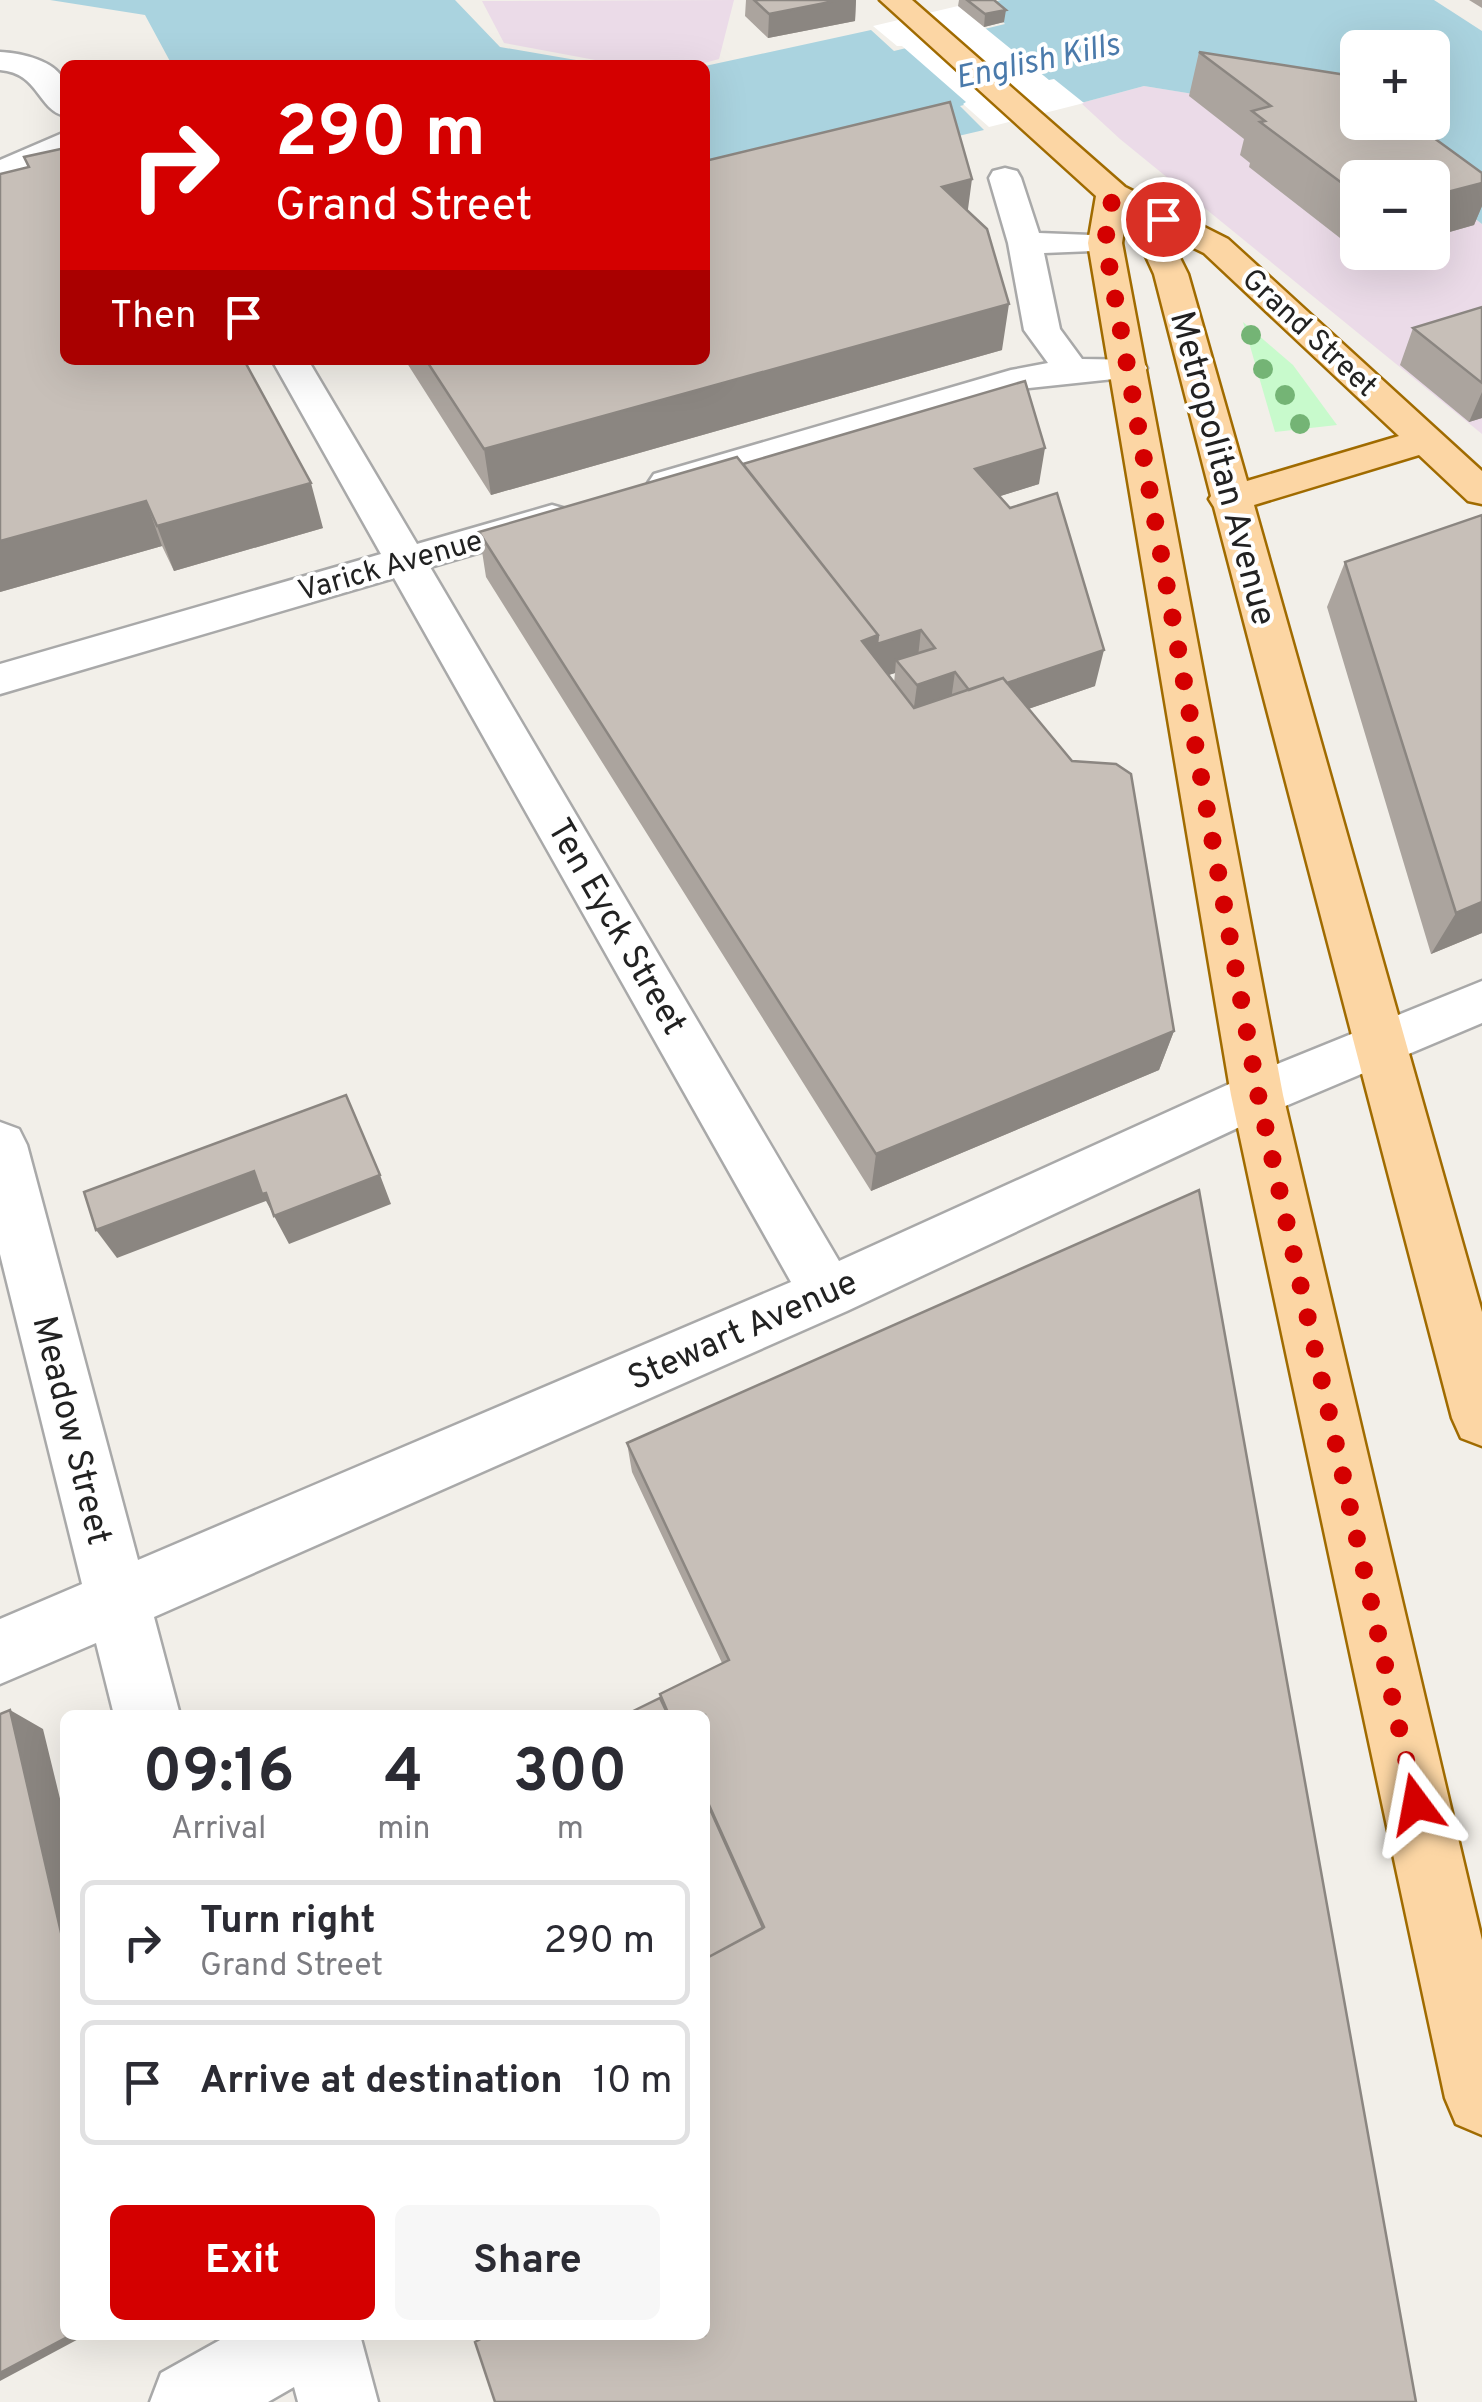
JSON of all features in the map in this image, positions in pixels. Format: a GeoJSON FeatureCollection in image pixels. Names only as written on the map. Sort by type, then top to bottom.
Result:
{"type":"FeatureCollection","features":[{"type":"Feature","properties":{"kind":"main road","name":"Grand Street"},"geometry":{"type":"LineString","coordinates":[[906,6],[1113,194],[1216,246],[1292,312],[1423,441],[1482,492]]}},
{"type":"Feature","properties":{"kind":"main road","name":"Metropolitan Avenue"},"geometry":{"type":"LineString","coordinates":[[1113,194],[1105,242],[1258,1094],[1482,2098]]}},
{"type":"Feature","properties":{"kind":"main road","name":"Metropolitan Avenue"},"geometry":{"type":"LineString","coordinates":[[1113,194],[1145,222],[1162,247],[1312,780],[1482,1418]]}},
{"type":"Feature","properties":{"kind":"main road"},"geometry":{"type":"LineString","coordinates":[[1129,368],[1160,378],[1172,390],[1219,575],[1312,780]]}},
{"type":"Feature","properties":{"kind":"main road"},"geometry":{"type":"LineString","coordinates":[[1230,499],[1423,441]]}},
{"type":"Feature","properties":{"kind":"street"},"geometry":{"type":"LineString","coordinates":[[0,61],[14,61],[39,72],[60,100]]}},
{"type":"Feature","properties":{"kind":"street"},"geometry":{"type":"LineString","coordinates":[[0,172],[60,144]]}},
{"type":"Feature","properties":{"kind":"street"},"geometry":{"type":"LineString","coordinates":[[1004,178],[1025,243],[1042,330],[1072,370]]}},
{"type":"Feature","properties":{"kind":"street"},"geometry":{"type":"LineString","coordinates":[[1025,243],[1105,242]]}},
{"type":"Feature","properties":{"kind":"street","name":"Ten Eyck Street"},"geometry":{"type":"LineString","coordinates":[[293,365],[827,1292]]}},
{"type":"Feature","properties":{"kind":"street"},"geometry":{"type":"LineString","coordinates":[[632,494],[1024,378],[1072,370],[1129,368]]}},
{"type":"Feature","properties":{"kind":"street","name":"Varick Avenue"},"geometry":{"type":"LineString","coordinates":[[0,680],[594,505]]}},
{"type":"Feature","properties":{"kind":"street","name":"Stewart Avenue"},"geometry":{"type":"LineString","coordinates":[[0,1652],[827,1292],[1258,1094],[1482,1001]]}},
{"type":"Feature","properties":{"kind":"street","name":"Meadow Street"},"geometry":{"type":"LineString","coordinates":[[0,1145],[145,1710]]}},
{"type":"Feature","properties":{"kind":"street"},"geometry":{"type":"LineString","coordinates":[[190,2402],[297,2340]]}},
{"type":"Feature","properties":{"kind":"street"},"geometry":{"type":"LineString","coordinates":[[321,2340],[338,2402]]}},
{"type":"Feature","properties":{"kind":"shaded area"},"geometry":{"type":"Polygon","coordinates":[[[734,0],[719,59],[710,61],[595,60],[504,43],[482,1],[734,0]]]}},
{"type":"Feature","properties":{"kind":"shaded area"},"geometry":{"type":"Polygon","coordinates":[[[1144,86],[1337,117],[1340,140],[1345,140],[1352,160],[1340,160],[1340,270],[1450,270],[1450,200],[1482,224],[1482,434],[1120,139],[1081,103],[1144,86]]]}},
{"type":"Feature","properties":{"kind":"green space"},"geometry":{"type":"Polygon","coordinates":[[[1243,322],[1293,365],[1337,425],[1275,432],[1243,322]]]}},
{"type":"Feature","properties":{"kind":"water"},"geometry":{"type":"Polygon","coordinates":[[[50,0],[455,0],[500,47],[576,60],[169,60],[145,15],[50,0]]]}},
{"type":"Feature","properties":{"kind":"water","name":"English Kills"},"geometry":{"type":"Polygon","coordinates":[[[1001,0],[1434,0],[1482,31],[1482,224],[1450,200],[1450,160],[1404,160],[1372,140],[1450,140],[1450,30],[1340,30],[1340,120],[1144,86],[1081,103],[1052,82],[960,106],[984,130],[710,194],[710,65],[871,30],[894,51],[1005,24],[985,4],[1001,0]]]}},
{"type":"Feature","properties":{"kind":"pier"},"geometry":{"type":"Polygon","coordinates":[[[958,6],[1049,80],[1054,79],[1084,103],[989,127],[902,46],[873,26],[958,6]]]}},
{"type":"Feature","properties":{"kind":"building"},"geometry":{"type":"Polygon","coordinates":[[[754,0],[840,0],[769,14],[754,0]]]}},
{"type":"Feature","properties":{"kind":"building"},"geometry":{"type":"Polygon","coordinates":[[[967,0],[994,0],[1006,10],[985,14],[967,0]]]}},
{"type":"Feature","properties":{"kind":"building"},"geometry":{"type":"Polygon","coordinates":[[[1199,52],[1340,74],[1340,140],[1437,140],[1482,173],[1482,183],[1450,191],[1450,160],[1340,160],[1340,182],[1260,122],[1265,121],[1252,111],[1271,106],[1199,52]]]}},
{"type":"Feature","properties":{"kind":"building"},"geometry":{"type":"Polygon","coordinates":[[[950,102],[972,179],[942,187],[987,229],[1009,304],[484,449],[429,365],[710,365],[710,160],[950,102]]]}},
{"type":"Feature","properties":{"kind":"building"},"geometry":{"type":"Polygon","coordinates":[[[60,149],[60,365],[247,365],[311,483],[157,526],[146,501],[0,541],[0,174],[29,167],[24,157],[60,149]]]}},
{"type":"Feature","properties":{"kind":"building"},"geometry":{"type":"Polygon","coordinates":[[[1482,307],[1482,383],[1413,328],[1482,307]]]}},
{"type":"Feature","properties":{"kind":"building"},"geometry":{"type":"Polygon","coordinates":[[[1025,381],[1045,448],[975,469],[1010,508],[1057,493],[1104,650],[1007,683],[1003,678],[969,690],[955,672],[917,685],[896,660],[935,648],[921,630],[877,644],[878,635],[743,464],[1025,381]]]}},
{"type":"Feature","properties":{"kind":"building"},"geometry":{"type":"Polygon","coordinates":[[[737,457],[878,635],[862,641],[914,708],[1003,678],[1072,761],[1116,764],[1131,774],[1174,1031],[876,1154],[479,532],[737,457]]]}},
{"type":"Feature","properties":{"kind":"building"},"geometry":{"type":"Polygon","coordinates":[[[1482,515],[1482,902],[1456,913],[1345,562],[1482,515]]]}},
{"type":"Feature","properties":{"kind":"building"},"geometry":{"type":"Polygon","coordinates":[[[346,1095],[380,1175],[274,1216],[254,1171],[96,1230],[84,1192],[346,1095]]]}},
{"type":"Feature","properties":{"kind":"building"},"geometry":{"type":"Polygon","coordinates":[[[1199,1190],[1416,2402],[495,2402],[475,2342],[479,2340],[710,2340],[710,1956],[764,1927],[710,1807],[710,1710],[667,1710],[660,1694],[729,1660],[627,1443],[1199,1190]]]}},
{"type":"Feature","properties":{"kind":"building"},"geometry":{"type":"Polygon","coordinates":[[[660,1698],[666,1710],[635,1710],[660,1698]]]}},
{"type":"Feature","properties":{"kind":"building"},"geometry":{"type":"Polygon","coordinates":[[[10,1710],[60,1928],[62,2340],[0,2373],[0,1714],[10,1710]]]}},
{"type":"Feature","properties":{"kind":"building"},"geometry":{"type":"Polygon","coordinates":[[[710,1809],[763,1928],[710,1956],[710,1809]]]}},
{"type":"Feature","properties":{"kind":"route"},"geometry":{"type":"LineString","coordinates":[[1163,219],[1113,194],[1105,242],[1205,784],[1246,1037],[1416,1804]]}}]}
